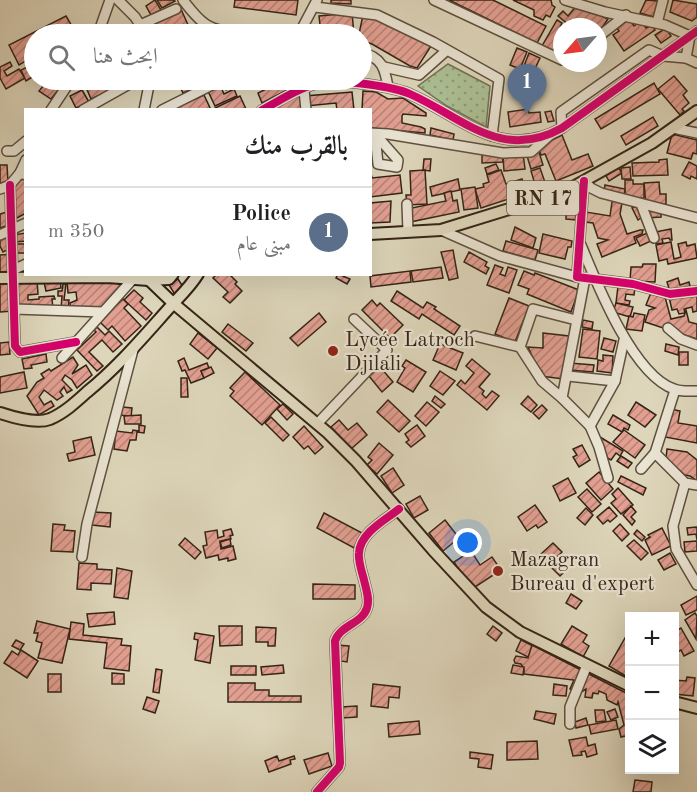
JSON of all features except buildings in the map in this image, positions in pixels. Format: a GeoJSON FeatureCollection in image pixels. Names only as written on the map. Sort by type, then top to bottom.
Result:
{"type":"FeatureCollection","features":[{"type":"Feature","properties":{"kind":"main road","name":"RN 17"},"geometry":{"type":"LineString","coordinates":[[372,234],[441,230],[522,205],[584,181],[652,143],[697,111]]}},
{"type":"Feature","properties":{"kind":"main road"},"geometry":{"type":"LineString","coordinates":[[0,278],[13,274],[24,274]]}},
{"type":"Feature","properties":{"kind":"main road"},"geometry":{"type":"LineString","coordinates":[[108,276],[132,280],[149,280],[169,276]]}},
{"type":"Feature","properties":{"kind":"main road"},"geometry":{"type":"LineString","coordinates":[[0,413],[17,418],[48,420],[71,406],[114,370],[173,303],[190,288],[197,276]]}},
{"type":"Feature","properties":{"kind":"main road"},"geometry":{"type":"LineString","coordinates":[[149,280],[173,303],[317,424],[356,461],[486,607],[520,632],[625,684]]}},
{"type":"Feature","properties":{"kind":"main road"},"geometry":{"type":"LineString","coordinates":[[679,703],[697,708]]}},
{"type":"Feature","properties":{"kind":"street"},"geometry":{"type":"LineString","coordinates":[[102,24],[110,0]]}},
{"type":"Feature","properties":{"kind":"street"},"geometry":{"type":"LineString","coordinates":[[118,0],[138,24]]}},
{"type":"Feature","properties":{"kind":"street"},"geometry":{"type":"LineString","coordinates":[[183,0],[204,24]]}},
{"type":"Feature","properties":{"kind":"street"},"geometry":{"type":"LineString","coordinates":[[434,0],[553,56]]}},
{"type":"Feature","properties":{"kind":"street"},"geometry":{"type":"LineString","coordinates":[[565,0],[694,34]]}},
{"type":"Feature","properties":{"kind":"street"},"geometry":{"type":"LineString","coordinates":[[657,23],[663,0]]}},
{"type":"Feature","properties":{"kind":"street"},"geometry":{"type":"LineString","coordinates":[[305,24],[316,4],[377,15],[433,42],[499,79],[492,136]]}},
{"type":"Feature","properties":{"kind":"street"},"geometry":{"type":"LineString","coordinates":[[155,24],[176,9]]}},
{"type":"Feature","properties":{"kind":"street"},"geometry":{"type":"LineString","coordinates":[[607,30],[626,15]]}},
{"type":"Feature","properties":{"kind":"street"},"geometry":{"type":"LineString","coordinates":[[663,56],[694,34]]}},
{"type":"Feature","properties":{"kind":"street"},"geometry":{"type":"LineString","coordinates":[[686,58],[694,34]]}},
{"type":"Feature","properties":{"kind":"street"},"geometry":{"type":"LineString","coordinates":[[372,135],[388,134],[503,153],[531,152],[551,134],[562,128],[561,112],[650,50],[663,56],[686,58],[697,63]]}},
{"type":"Feature","properties":{"kind":"street"},"geometry":{"type":"LineString","coordinates":[[372,57],[384,67],[419,75],[446,51]]}},
{"type":"Feature","properties":{"kind":"street"},"geometry":{"type":"LineString","coordinates":[[384,67],[388,87]]}},
{"type":"Feature","properties":{"kind":"street"},"geometry":{"type":"LineString","coordinates":[[372,85],[388,87],[410,94],[477,132],[507,140],[551,134]]}},
{"type":"Feature","properties":{"kind":"street"},"geometry":{"type":"LineString","coordinates":[[52,108],[64,90]]}},
{"type":"Feature","properties":{"kind":"street"},"geometry":{"type":"LineString","coordinates":[[87,108],[120,90]]}},
{"type":"Feature","properties":{"kind":"street"},"geometry":{"type":"LineString","coordinates":[[144,108],[148,90]]}},
{"type":"Feature","properties":{"kind":"street"},"geometry":{"type":"LineString","coordinates":[[166,108],[202,90]]}},
{"type":"Feature","properties":{"kind":"street"},"geometry":{"type":"LineString","coordinates":[[265,108],[294,90]]}},
{"type":"Feature","properties":{"kind":"street"},"geometry":{"type":"LineString","coordinates":[[304,90],[306,108]]}},
{"type":"Feature","properties":{"kind":"street"},"geometry":{"type":"LineString","coordinates":[[673,128],[697,133]]}},
{"type":"Feature","properties":{"kind":"street"},"geometry":{"type":"LineString","coordinates":[[7,151],[14,151],[24,143]]}},
{"type":"Feature","properties":{"kind":"street"},"geometry":{"type":"LineString","coordinates":[[0,189],[10,185],[23,174]]}},
{"type":"Feature","properties":{"kind":"street"},"geometry":{"type":"LineString","coordinates":[[584,181],[601,193],[697,218]]}},
{"type":"Feature","properties":{"kind":"street"},"geometry":{"type":"LineString","coordinates":[[562,398],[585,278],[580,243],[584,181]]}},
{"type":"Feature","properties":{"kind":"street"},"geometry":{"type":"LineString","coordinates":[[10,185],[15,346],[20,352],[76,342]]}},
{"type":"Feature","properties":{"kind":"street"},"geometry":{"type":"LineString","coordinates":[[407,204],[408,231]]}},
{"type":"Feature","properties":{"kind":"street"},"geometry":{"type":"LineString","coordinates":[[641,204],[654,238]]}},
{"type":"Feature","properties":{"kind":"street"},"geometry":{"type":"LineString","coordinates":[[0,235],[24,224]]}},
{"type":"Feature","properties":{"kind":"street"},"geometry":{"type":"LineString","coordinates":[[441,230],[500,256],[585,278],[633,284],[669,294],[697,291]]}},
{"type":"Feature","properties":{"kind":"street"},"geometry":{"type":"LineString","coordinates":[[580,243],[585,278],[624,340],[651,376],[675,390],[697,391]]}},
{"type":"Feature","properties":{"kind":"street"},"geometry":{"type":"LineString","coordinates":[[13,274],[24,266]]}},
{"type":"Feature","properties":{"kind":"street"},"geometry":{"type":"LineString","coordinates":[[62,358],[132,280]]}},
{"type":"Feature","properties":{"kind":"street"},"geometry":{"type":"LineString","coordinates":[[14,309],[103,312]]}},
{"type":"Feature","properties":{"kind":"street"},"geometry":{"type":"LineString","coordinates":[[520,347],[533,309],[576,320]]}},
{"type":"Feature","properties":{"kind":"street"},"geometry":{"type":"LineString","coordinates":[[317,424],[387,350],[354,319]]}},
{"type":"Feature","properties":{"kind":"street"},"geometry":{"type":"LineString","coordinates":[[668,328],[681,339],[697,345]]}},
{"type":"Feature","properties":{"kind":"street"},"geometry":{"type":"LineString","coordinates":[[476,336],[520,347],[542,381],[590,426],[608,478]]}},
{"type":"Feature","properties":{"kind":"street"},"geometry":{"type":"LineString","coordinates":[[590,426],[615,381],[624,340]]}},
{"type":"Feature","properties":{"kind":"street"},"geometry":{"type":"LineString","coordinates":[[82,557],[87,525],[133,350]]}},
{"type":"Feature","properties":{"kind":"street"},"geometry":{"type":"LineString","coordinates":[[568,376],[615,381]]}},
{"type":"Feature","properties":{"kind":"street"},"geometry":{"type":"LineString","coordinates":[[640,470],[655,453],[675,390]]}},
{"type":"Feature","properties":{"kind":"street"},"geometry":{"type":"LineString","coordinates":[[655,453],[685,483],[697,485]]}},
{"type":"Feature","properties":{"kind":"street"},"geometry":{"type":"LineString","coordinates":[[685,483],[673,526],[676,549],[697,585]]}},
{"type":"Feature","properties":{"kind":"street"},"geometry":{"type":"LineString","coordinates":[[317,792],[340,763],[335,640],[339,633],[362,618],[367,609],[368,598],[358,554],[365,536],[399,509]]}},
{"type":"Feature","properties":{"kind":"street"},"geometry":{"type":"LineString","coordinates":[[570,724],[570,707],[587,665]]}},
{"type":"Feature","properties":{"kind":"green space"},"geometry":{"type":"Polygon","coordinates":[[[448,64],[490,86],[486,127],[447,106],[418,86],[448,64]]]}},
{"type":"Feature","properties":{"kind":"cycle path"},"geometry":{"type":"LineString","coordinates":[[372,85],[410,94],[465,124],[501,138],[520,140],[540,137],[562,128],[697,31]]}},
{"type":"Feature","properties":{"kind":"cycle path"},"geometry":{"type":"LineString","coordinates":[[266,108],[299,90]]}},
{"type":"Feature","properties":{"kind":"cycle path"},"geometry":{"type":"LineString","coordinates":[[584,181],[577,277],[633,284],[670,294],[697,291]]}},
{"type":"Feature","properties":{"kind":"cycle path"},"geometry":{"type":"LineString","coordinates":[[10,185],[15,346],[20,352],[76,342]]}},
{"type":"Feature","properties":{"kind":"cycle path"},"geometry":{"type":"LineString","coordinates":[[317,792],[340,763],[335,641],[341,631],[361,618],[367,608],[367,594],[359,559],[360,546],[368,533],[399,509]]}},
{"type":"Feature","properties":{"kind":"place","name":"Police"},"geometry":{"type":"Point","coordinates":[527,114]}},
{"type":"Feature","properties":{"kind":"place","name":"Lycée Latroch Djilali"},"geometry":{"type":"Point","coordinates":[333,351]}},
{"type":"Feature","properties":{"kind":"place","name":"Mazagran Bureau d'expert"},"geometry":{"type":"Point","coordinates":[498,571]}}]}
